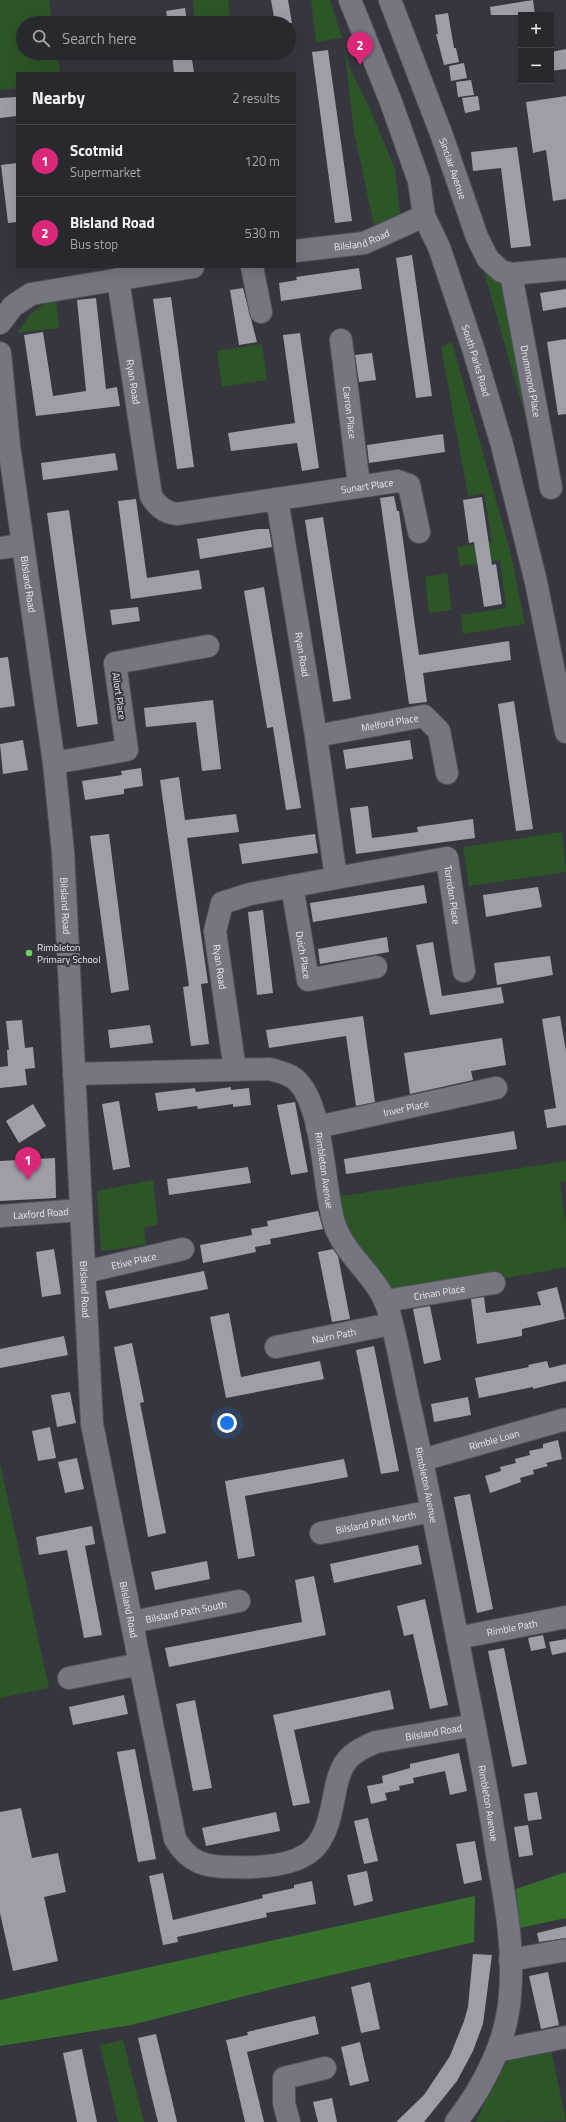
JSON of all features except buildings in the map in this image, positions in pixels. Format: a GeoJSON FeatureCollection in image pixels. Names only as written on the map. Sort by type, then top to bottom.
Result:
{"type":"FeatureCollection","features":[{"type":"Feature","properties":{"kind":"street","name":"South Parks Road"},"geometry":{"type":"LineString","coordinates":[[350,0],[391,102],[419,181],[424,216],[439,247],[473,348],[502,445],[536,582],[565,722]]}},
{"type":"Feature","properties":{"kind":"street","name":"Sinclair Avenue"},"geometry":{"type":"LineString","coordinates":[[390,0],[434,115],[477,237],[488,259],[501,270],[511,274]]}},
{"type":"Feature","properties":{"kind":"street","name":"Bilsland Road"},"geometry":{"type":"LineString","coordinates":[[296,250],[364,243],[424,216]]}},
{"type":"Feature","properties":{"kind":"street"},"geometry":{"type":"LineString","coordinates":[[0,323],[13,306],[31,294],[118,278],[186,268]]}},
{"type":"Feature","properties":{"kind":"street"},"geometry":{"type":"LineString","coordinates":[[252,268],[261,312]]}},
{"type":"Feature","properties":{"kind":"street"},"geometry":{"type":"LineString","coordinates":[[511,274],[566,269]]}},
{"type":"Feature","properties":{"kind":"street","name":"Drummond Place"},"geometry":{"type":"LineString","coordinates":[[511,274],[551,488]]}},
{"type":"Feature","properties":{"kind":"street","name":"Ryan Road"},"geometry":{"type":"LineString","coordinates":[[118,278],[151,496],[155,503],[165,511],[177,514],[277,499],[316,736],[336,878],[250,894],[222,903],[215,931],[235,1070]]}},
{"type":"Feature","properties":{"kind":"street","name":"Carron Place"},"geometry":{"type":"LineString","coordinates":[[341,340],[360,486]]}},
{"type":"Feature","properties":{"kind":"street","name":"Bilsland Road"},"geometry":{"type":"LineString","coordinates":[[0,353],[2,387],[9,446],[54,763],[63,852],[92,1424],[176,1839],[183,1852],[194,1861],[204,1864],[245,1868],[288,1861],[304,1856],[317,1845],[326,1829],[340,1771],[349,1758],[361,1748],[376,1742],[474,1725]]}},
{"type":"Feature","properties":{"kind":"street","name":"Sunart Place"},"geometry":{"type":"LineString","coordinates":[[277,499],[398,481],[409,485],[420,532]]}},
{"type":"Feature","properties":{"kind":"street"},"geometry":{"type":"LineString","coordinates":[[0,548],[22,545]]}},
{"type":"Feature","properties":{"kind":"street","name":"Ailort Place"},"geometry":{"type":"LineString","coordinates":[[54,763],[127,750],[115,663],[208,646]]}},
{"type":"Feature","properties":{"kind":"street","name":"Melford Place"},"geometry":{"type":"LineString","coordinates":[[316,736],[424,716],[439,731],[447,773]]}},
{"type":"Feature","properties":{"kind":"street","name":"Torridon Place"},"geometry":{"type":"LineString","coordinates":[[336,878],[447,858],[464,971]]}},
{"type":"Feature","properties":{"kind":"street","name":"Duich Place"},"geometry":{"type":"LineString","coordinates":[[292,886],[308,980],[376,967]]}},
{"type":"Feature","properties":{"kind":"street","name":"Rimbleton Avenue"},"geometry":{"type":"LineString","coordinates":[[74,1074],[269,1069],[280,1072],[294,1079],[306,1092],[313,1108],[331,1210],[340,1237],[348,1252],[385,1301],[422,1460],[474,1725],[508,1916],[510,1960],[509,2006],[497,2051],[475,2095],[456,2122]]}},
{"type":"Feature","properties":{"kind":"street","name":"Inver Place"},"geometry":{"type":"LineString","coordinates":[[317,1127],[496,1088]]}},
{"type":"Feature","properties":{"kind":"street","name":"Laxford Road"},"geometry":{"type":"LineString","coordinates":[[0,1216],[81,1210]]}},
{"type":"Feature","properties":{"kind":"street","name":"Etive Place"},"geometry":{"type":"LineString","coordinates":[[85,1272],[183,1248]]}},
{"type":"Feature","properties":{"kind":"street","name":"Crinan Place"},"geometry":{"type":"LineString","coordinates":[[385,1301],[494,1283]]}},
{"type":"Feature","properties":{"kind":"street","name":"Nairn Path"},"geometry":{"type":"LineString","coordinates":[[276,1347],[391,1324]]}},
{"type":"Feature","properties":{"kind":"street","name":"Rimble Loan"},"geometry":{"type":"LineString","coordinates":[[422,1460],[566,1419]]}},
{"type":"Feature","properties":{"kind":"street","name":"Bilsland Path North"},"geometry":{"type":"LineString","coordinates":[[321,1533],[432,1511]]}},
{"type":"Feature","properties":{"kind":"street","name":"Bilsland Path South"},"geometry":{"type":"LineString","coordinates":[[132,1622],[239,1601]]}},
{"type":"Feature","properties":{"kind":"street","name":"Rimble Path"},"geometry":{"type":"LineString","coordinates":[[457,1638],[566,1617]]}},
{"type":"Feature","properties":{"kind":"street"},"geometry":{"type":"LineString","coordinates":[[69,1678],[140,1664]]}},
{"type":"Feature","properties":{"kind":"street"},"geometry":{"type":"LineString","coordinates":[[510,1960],[566,1950]]}},
{"type":"Feature","properties":{"kind":"street"},"geometry":{"type":"LineString","coordinates":[[497,2051],[566,2037]]}},
{"type":"Feature","properties":{"kind":"street"},"geometry":{"type":"LineString","coordinates":[[289,2122],[284,2104],[284,2078],[325,2068]]}},
{"type":"Feature","properties":{"kind":"green space"},"geometry":{"type":"Polygon","coordinates":[[[0,0],[49,0],[51,16],[16,16],[16,60],[58,60],[60,72],[16,72],[16,88],[0,90],[0,0]]]}},
{"type":"Feature","properties":{"kind":"green space"},"geometry":{"type":"Polygon","coordinates":[[[193,0],[228,0],[230,16],[194,16],[193,0]]]}},
{"type":"Feature","properties":{"kind":"green space"},"geometry":{"type":"Polygon","coordinates":[[[311,0],[330,0],[342,38],[316,42],[311,0]]]}},
{"type":"Feature","properties":{"kind":"green space"},"geometry":{"type":"Polygon","coordinates":[[[344,45],[350,69],[369,107],[395,169],[400,214],[374,225],[354,132],[344,45]]]}},
{"type":"Feature","properties":{"kind":"green space"},"geometry":{"type":"Polygon","coordinates":[[[481,261],[506,282],[538,461],[481,261]]]}},
{"type":"Feature","properties":{"kind":"green space"},"geometry":{"type":"Polygon","coordinates":[[[56,299],[59,328],[18,333],[33,312],[56,299]]]}},
{"type":"Feature","properties":{"kind":"green space"},"geometry":{"type":"Polygon","coordinates":[[[452,342],[511,554],[525,624],[463,634],[461,615],[506,608],[500,560],[460,566],[457,547],[492,542],[484,493],[468,496],[441,347],[452,342]]]}},
{"type":"Feature","properties":{"kind":"green space"},"geometry":{"type":"Polygon","coordinates":[[[262,344],[267,380],[222,387],[217,351],[262,344]]]}},
{"type":"Feature","properties":{"kind":"green space"},"geometry":{"type":"Polygon","coordinates":[[[447,573],[452,610],[429,613],[425,577],[447,573]]]}},
{"type":"Feature","properties":{"kind":"green space"},"geometry":{"type":"Polygon","coordinates":[[[562,832],[566,872],[469,886],[463,847],[562,832]]]}},
{"type":"Feature","properties":{"kind":"green space"},"geometry":{"type":"Polygon","coordinates":[[[566,1161],[566,1181],[560,1182],[566,1225],[566,1267],[385,1301],[329,1198],[566,1161]]]}},
{"type":"Feature","properties":{"kind":"green space"},"geometry":{"type":"Polygon","coordinates":[[[153,1180],[158,1225],[144,1227],[146,1245],[101,1251],[97,1191],[153,1180]]]}},
{"type":"Feature","properties":{"kind":"green space"},"geometry":{"type":"Polygon","coordinates":[[[0,1464],[49,1688],[0,1698],[0,1464]]]}},
{"type":"Feature","properties":{"kind":"green space"},"geometry":{"type":"Polygon","coordinates":[[[566,1872],[566,1918],[520,1928],[516,1889],[566,1872]]]}},
{"type":"Feature","properties":{"kind":"green space"},"geometry":{"type":"Polygon","coordinates":[[[475,1896],[474,1942],[289,1985],[131,2025],[0,2046],[0,2000],[475,1896]]]}},
{"type":"Feature","properties":{"kind":"green space"},"geometry":{"type":"Polygon","coordinates":[[[123,2040],[144,2122],[118,2122],[100,2045],[123,2040]]]}},
{"type":"Feature","properties":{"kind":"green space"},"geometry":{"type":"Polygon","coordinates":[[[551,2050],[566,2121],[476,2122],[506,2054],[551,2050]]]}},
{"type":"Feature","properties":{"kind":"place","name":"Bisland Road"},"geometry":{"type":"Point","coordinates":[360,65]}},
{"type":"Feature","properties":{"kind":"place","name":"Rimbleton Primary School"},"geometry":{"type":"Point","coordinates":[29,953]}},
{"type":"Feature","properties":{"kind":"place","name":"Scotmid"},"geometry":{"type":"Point","coordinates":[28,1180]}}]}
